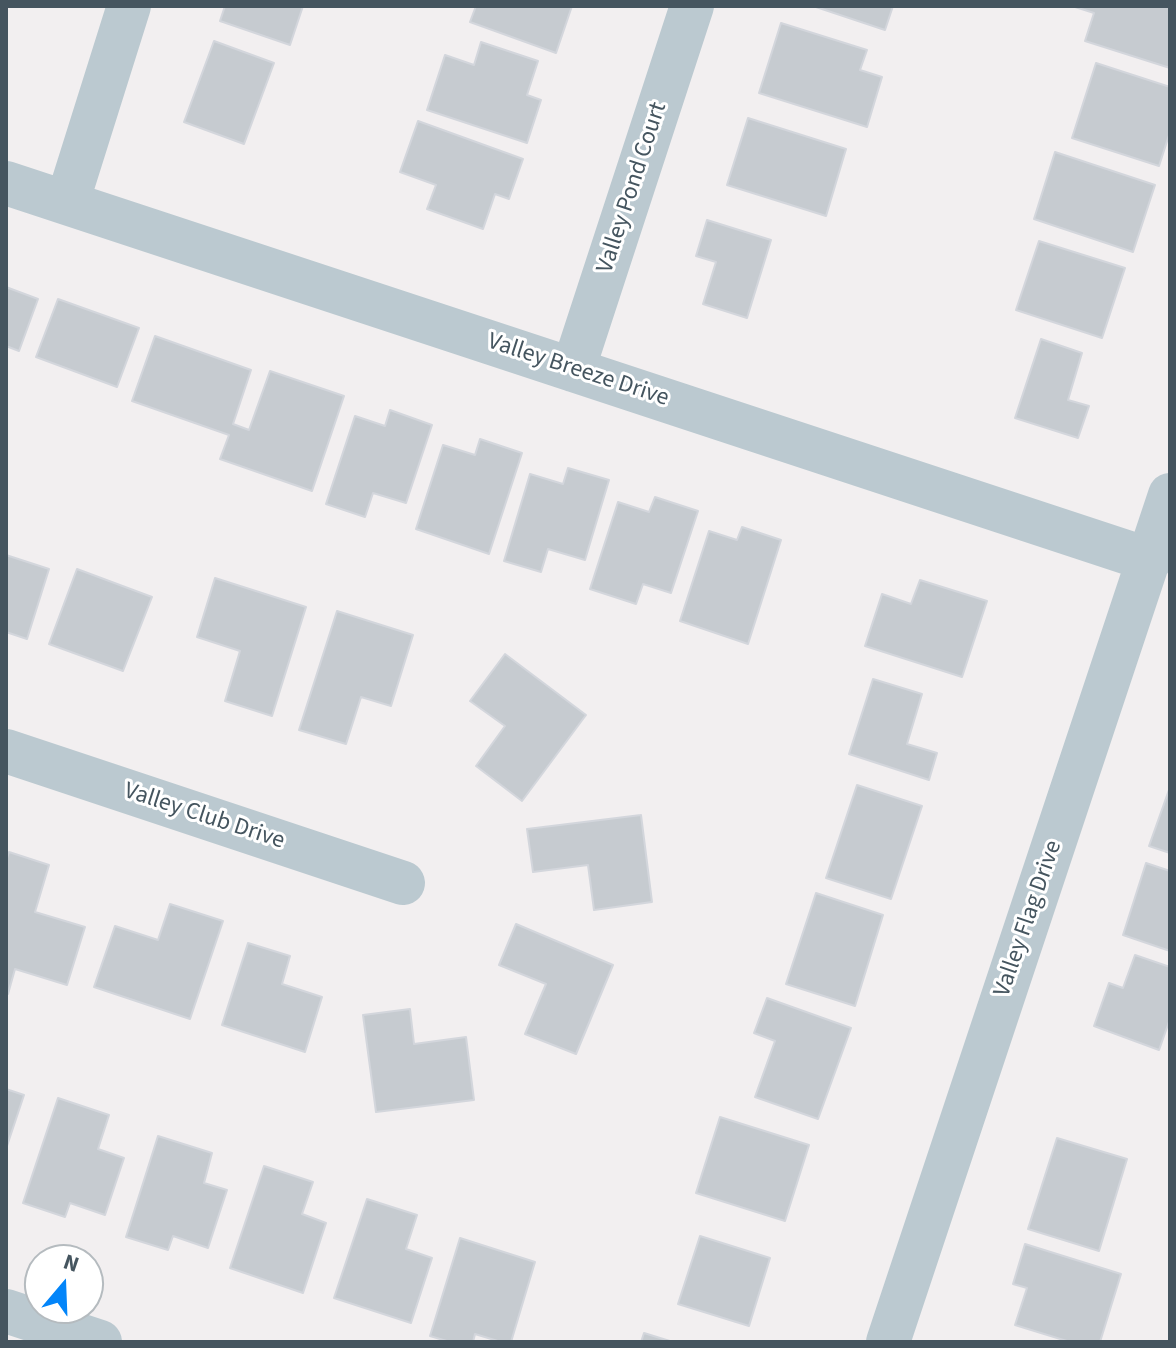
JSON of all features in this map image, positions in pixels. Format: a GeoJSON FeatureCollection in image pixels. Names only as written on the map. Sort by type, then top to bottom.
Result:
{"type":"FeatureCollection","features":[{"type":"Feature","properties":{"kind":"street"},"geometry":{"type":"LineString","coordinates":[[67,203],[129,6]]}},
{"type":"Feature","properties":{"kind":"street","name":"Valley Pond Court"},"geometry":{"type":"LineString","coordinates":[[573,370],[692,6]]}},
{"type":"Feature","properties":{"kind":"street","name":"Valley Breeze Drive"},"geometry":{"type":"LineString","coordinates":[[6,183],[1150,560]]}},
{"type":"Feature","properties":{"kind":"street","name":"Valley Flag Drive"},"geometry":{"type":"LineString","coordinates":[[888,1342],[1170,495]]}},
{"type":"Feature","properties":{"kind":"street","name":"Valley Club Drive"},"geometry":{"type":"LineString","coordinates":[[6,751],[403,883]]}},
{"type":"Feature","properties":{"kind":"street"},"geometry":{"type":"LineString","coordinates":[[6,1311],[100,1342]]}},
{"type":"Feature","properties":{"kind":"building"},"geometry":{"type":"Polygon","coordinates":[[[225,6],[303,6],[290,45],[220,21],[225,6]]]}},
{"type":"Feature","properties":{"kind":"building"},"geometry":{"type":"Polygon","coordinates":[[[476,6],[572,6],[556,53],[470,22],[476,6]]]}},
{"type":"Feature","properties":{"kind":"building"},"geometry":{"type":"Polygon","coordinates":[[[813,6],[893,6],[885,30],[813,6]]]}},
{"type":"Feature","properties":{"kind":"building"},"geometry":{"type":"Polygon","coordinates":[[[1072,6],[1170,6],[1170,68],[1085,41],[1094,13],[1072,6]]]}},
{"type":"Feature","properties":{"kind":"building"},"geometry":{"type":"Polygon","coordinates":[[[781,23],[867,50],[860,70],[882,77],[867,127],[759,93],[781,23]]]}},
{"type":"Feature","properties":{"kind":"building"},"geometry":{"type":"Polygon","coordinates":[[[214,41],[274,63],[244,144],[184,122],[214,41]]]}},
{"type":"Feature","properties":{"kind":"building"},"geometry":{"type":"Polygon","coordinates":[[[481,42],[538,61],[527,95],[541,100],[527,143],[427,110],[445,55],[474,65],[481,42]]]}},
{"type":"Feature","properties":{"kind":"building"},"geometry":{"type":"Polygon","coordinates":[[[1096,63],[1170,87],[1170,132],[1159,166],[1072,138],[1096,63]]]}},
{"type":"Feature","properties":{"kind":"building"},"geometry":{"type":"Polygon","coordinates":[[[748,118],[846,149],[826,216],[727,185],[748,118]]]}},
{"type":"Feature","properties":{"kind":"building"},"geometry":{"type":"Polygon","coordinates":[[[418,121],[523,159],[509,199],[495,194],[483,229],[427,209],[436,185],[400,172],[418,121]]]}},
{"type":"Feature","properties":{"kind":"building"},"geometry":{"type":"Polygon","coordinates":[[[1055,152],[1155,185],[1133,252],[1034,219],[1055,152]]]}},
{"type":"Feature","properties":{"kind":"building"},"geometry":{"type":"Polygon","coordinates":[[[707,220],[771,240],[747,318],[703,304],[716,262],[696,256],[707,220]]]}},
{"type":"Feature","properties":{"kind":"building"},"geometry":{"type":"Polygon","coordinates":[[[1039,241],[1125,268],[1102,338],[1016,310],[1039,241]]]}},
{"type":"Feature","properties":{"kind":"building"},"geometry":{"type":"Polygon","coordinates":[[[6,287],[38,299],[19,351],[6,346],[6,287]]]}},
{"type":"Feature","properties":{"kind":"building"},"geometry":{"type":"Polygon","coordinates":[[[58,299],[139,328],[117,387],[36,357],[58,299]]]}},
{"type":"Feature","properties":{"kind":"building"},"geometry":{"type":"Polygon","coordinates":[[[155,336],[251,370],[233,424],[249,430],[270,371],[344,396],[312,491],[220,459],[229,435],[132,401],[155,336]]]}},
{"type":"Feature","properties":{"kind":"building"},"geometry":{"type":"Polygon","coordinates":[[[1041,339],[1082,353],[1068,400],[1089,406],[1078,438],[1015,418],[1041,339]]]}},
{"type":"Feature","properties":{"kind":"building"},"geometry":{"type":"Polygon","coordinates":[[[390,410],[432,425],[406,503],[373,493],[365,517],[326,504],[355,416],[385,426],[390,410]]]}},
{"type":"Feature","properties":{"kind":"building"},"geometry":{"type":"Polygon","coordinates":[[[480,439],[522,453],[489,554],[416,529],[443,445],[475,455],[480,439]]]}},
{"type":"Feature","properties":{"kind":"building"},"geometry":{"type":"Polygon","coordinates":[[[568,468],[609,480],[585,560],[548,549],[541,572],[504,561],[530,474],[563,484],[568,468]]]}},
{"type":"Feature","properties":{"kind":"building"},"geometry":{"type":"Polygon","coordinates":[[[655,497],[698,511],[671,593],[643,584],[636,604],[590,589],[618,502],[649,512],[655,497]]]}},
{"type":"Feature","properties":{"kind":"building"},"geometry":{"type":"Polygon","coordinates":[[[742,527],[781,540],[748,644],[680,621],[709,531],[737,540],[742,527]]]}},
{"type":"Feature","properties":{"kind":"building"},"geometry":{"type":"Polygon","coordinates":[[[6,555],[49,569],[27,639],[6,632],[6,555]]]}},
{"type":"Feature","properties":{"kind":"building"},"geometry":{"type":"Polygon","coordinates":[[[77,569],[152,597],[123,671],[49,644],[77,569]]]}},
{"type":"Feature","properties":{"kind":"building"},"geometry":{"type":"Polygon","coordinates":[[[215,578],[306,607],[272,716],[225,701],[240,651],[197,637],[215,578]]]}},
{"type":"Feature","properties":{"kind":"building"},"geometry":{"type":"Polygon","coordinates":[[[920,580],[987,601],[962,677],[865,646],[882,594],[911,604],[920,580]]]}},
{"type":"Feature","properties":{"kind":"building"},"geometry":{"type":"Polygon","coordinates":[[[337,611],[413,635],[391,706],[361,697],[346,744],[299,730],[337,611]]]}},
{"type":"Feature","properties":{"kind":"building"},"geometry":{"type":"Polygon","coordinates":[[[505,654],[586,715],[522,801],[476,766],[505,726],[470,701],[505,654]]]}},
{"type":"Feature","properties":{"kind":"building"},"geometry":{"type":"Polygon","coordinates":[[[873,679],[922,694],[907,744],[937,753],[929,780],[849,754],[873,679]]]}},
{"type":"Feature","properties":{"kind":"building"},"geometry":{"type":"Polygon","coordinates":[[[857,785],[922,806],[891,899],[826,878],[857,785]]]}},
{"type":"Feature","properties":{"kind":"building"},"geometry":{"type":"Polygon","coordinates":[[[1170,787],[1170,853],[1149,846],[1170,787]]]}},
{"type":"Feature","properties":{"kind":"building"},"geometry":{"type":"Polygon","coordinates":[[[641,815],[652,902],[594,910],[588,865],[533,872],[527,829],[641,815]]]}},
{"type":"Feature","properties":{"kind":"building"},"geometry":{"type":"Polygon","coordinates":[[[9,852],[49,865],[35,912],[85,927],[67,985],[15,969],[6,993],[6,861],[9,852]]]}},
{"type":"Feature","properties":{"kind":"building"},"geometry":{"type":"Polygon","coordinates":[[[1146,863],[1170,871],[1170,951],[1123,935],[1146,863]]]}},
{"type":"Feature","properties":{"kind":"building"},"geometry":{"type":"Polygon","coordinates":[[[816,893],[883,915],[855,1006],[786,984],[816,893]]]}},
{"type":"Feature","properties":{"kind":"building"},"geometry":{"type":"Polygon","coordinates":[[[170,904],[223,921],[190,1019],[94,987],[115,926],[158,940],[170,904]]]}},
{"type":"Feature","properties":{"kind":"building"},"geometry":{"type":"Polygon","coordinates":[[[516,924],[613,965],[576,1054],[525,1034],[546,984],[499,965],[516,924]]]}},
{"type":"Feature","properties":{"kind":"building"},"geometry":{"type":"Polygon","coordinates":[[[248,943],[290,956],[282,984],[322,997],[305,1052],[222,1025],[248,943]]]}},
{"type":"Feature","properties":{"kind":"building"},"geometry":{"type":"Polygon","coordinates":[[[1135,955],[1170,967],[1170,1019],[1159,1050],[1094,1026],[1109,983],[1123,988],[1135,955]]]}},
{"type":"Feature","properties":{"kind":"building"},"geometry":{"type":"Polygon","coordinates":[[[767,998],[851,1028],[818,1119],[755,1097],[775,1041],[754,1033],[767,998]]]}},
{"type":"Feature","properties":{"kind":"building"},"geometry":{"type":"Polygon","coordinates":[[[410,1009],[414,1044],[466,1037],[474,1100],[376,1112],[363,1015],[410,1009]]]}},
{"type":"Feature","properties":{"kind":"building"},"geometry":{"type":"Polygon","coordinates":[[[6,1089],[24,1095],[6,1149],[6,1089]]]}},
{"type":"Feature","properties":{"kind":"building"},"geometry":{"type":"Polygon","coordinates":[[[58,1098],[109,1115],[98,1149],[124,1158],[105,1215],[70,1203],[65,1217],[23,1203],[58,1098]]]}},
{"type":"Feature","properties":{"kind":"building"},"geometry":{"type":"Polygon","coordinates":[[[720,1117],[809,1145],[785,1221],[696,1193],[720,1117]]]}},
{"type":"Feature","properties":{"kind":"building"},"geometry":{"type":"Polygon","coordinates":[[[158,1136],[212,1153],[204,1183],[227,1190],[208,1248],[173,1236],[168,1250],[126,1237],[158,1136]]]}},
{"type":"Feature","properties":{"kind":"building"},"geometry":{"type":"Polygon","coordinates":[[[1057,1138],[1127,1159],[1099,1251],[1028,1229],[1057,1138]]]}},
{"type":"Feature","properties":{"kind":"building"},"geometry":{"type":"Polygon","coordinates":[[[264,1166],[313,1182],[302,1214],[326,1223],[303,1293],[230,1268],[264,1166]]]}},
{"type":"Feature","properties":{"kind":"building"},"geometry":{"type":"Polygon","coordinates":[[[367,1199],[417,1215],[406,1249],[432,1258],[411,1323],[334,1298],[367,1199]]]}},
{"type":"Feature","properties":{"kind":"building"},"geometry":{"type":"Polygon","coordinates":[[[700,1236],[770,1258],[749,1326],[678,1304],[700,1236]]]}},
{"type":"Feature","properties":{"kind":"building"},"geometry":{"type":"Polygon","coordinates":[[[460,1238],[535,1262],[511,1342],[475,1334],[473,1342],[450,1342],[430,1336],[460,1238]]]}},
{"type":"Feature","properties":{"kind":"building"},"geometry":{"type":"Polygon","coordinates":[[[1025,1244],[1121,1274],[1100,1342],[1070,1342],[1015,1325],[1027,1288],[1013,1284],[1025,1244]]]}},
{"type":"Feature","properties":{"kind":"building"},"geometry":{"type":"Polygon","coordinates":[[[644,1333],[673,1342],[641,1342],[644,1333]]]}}]}
